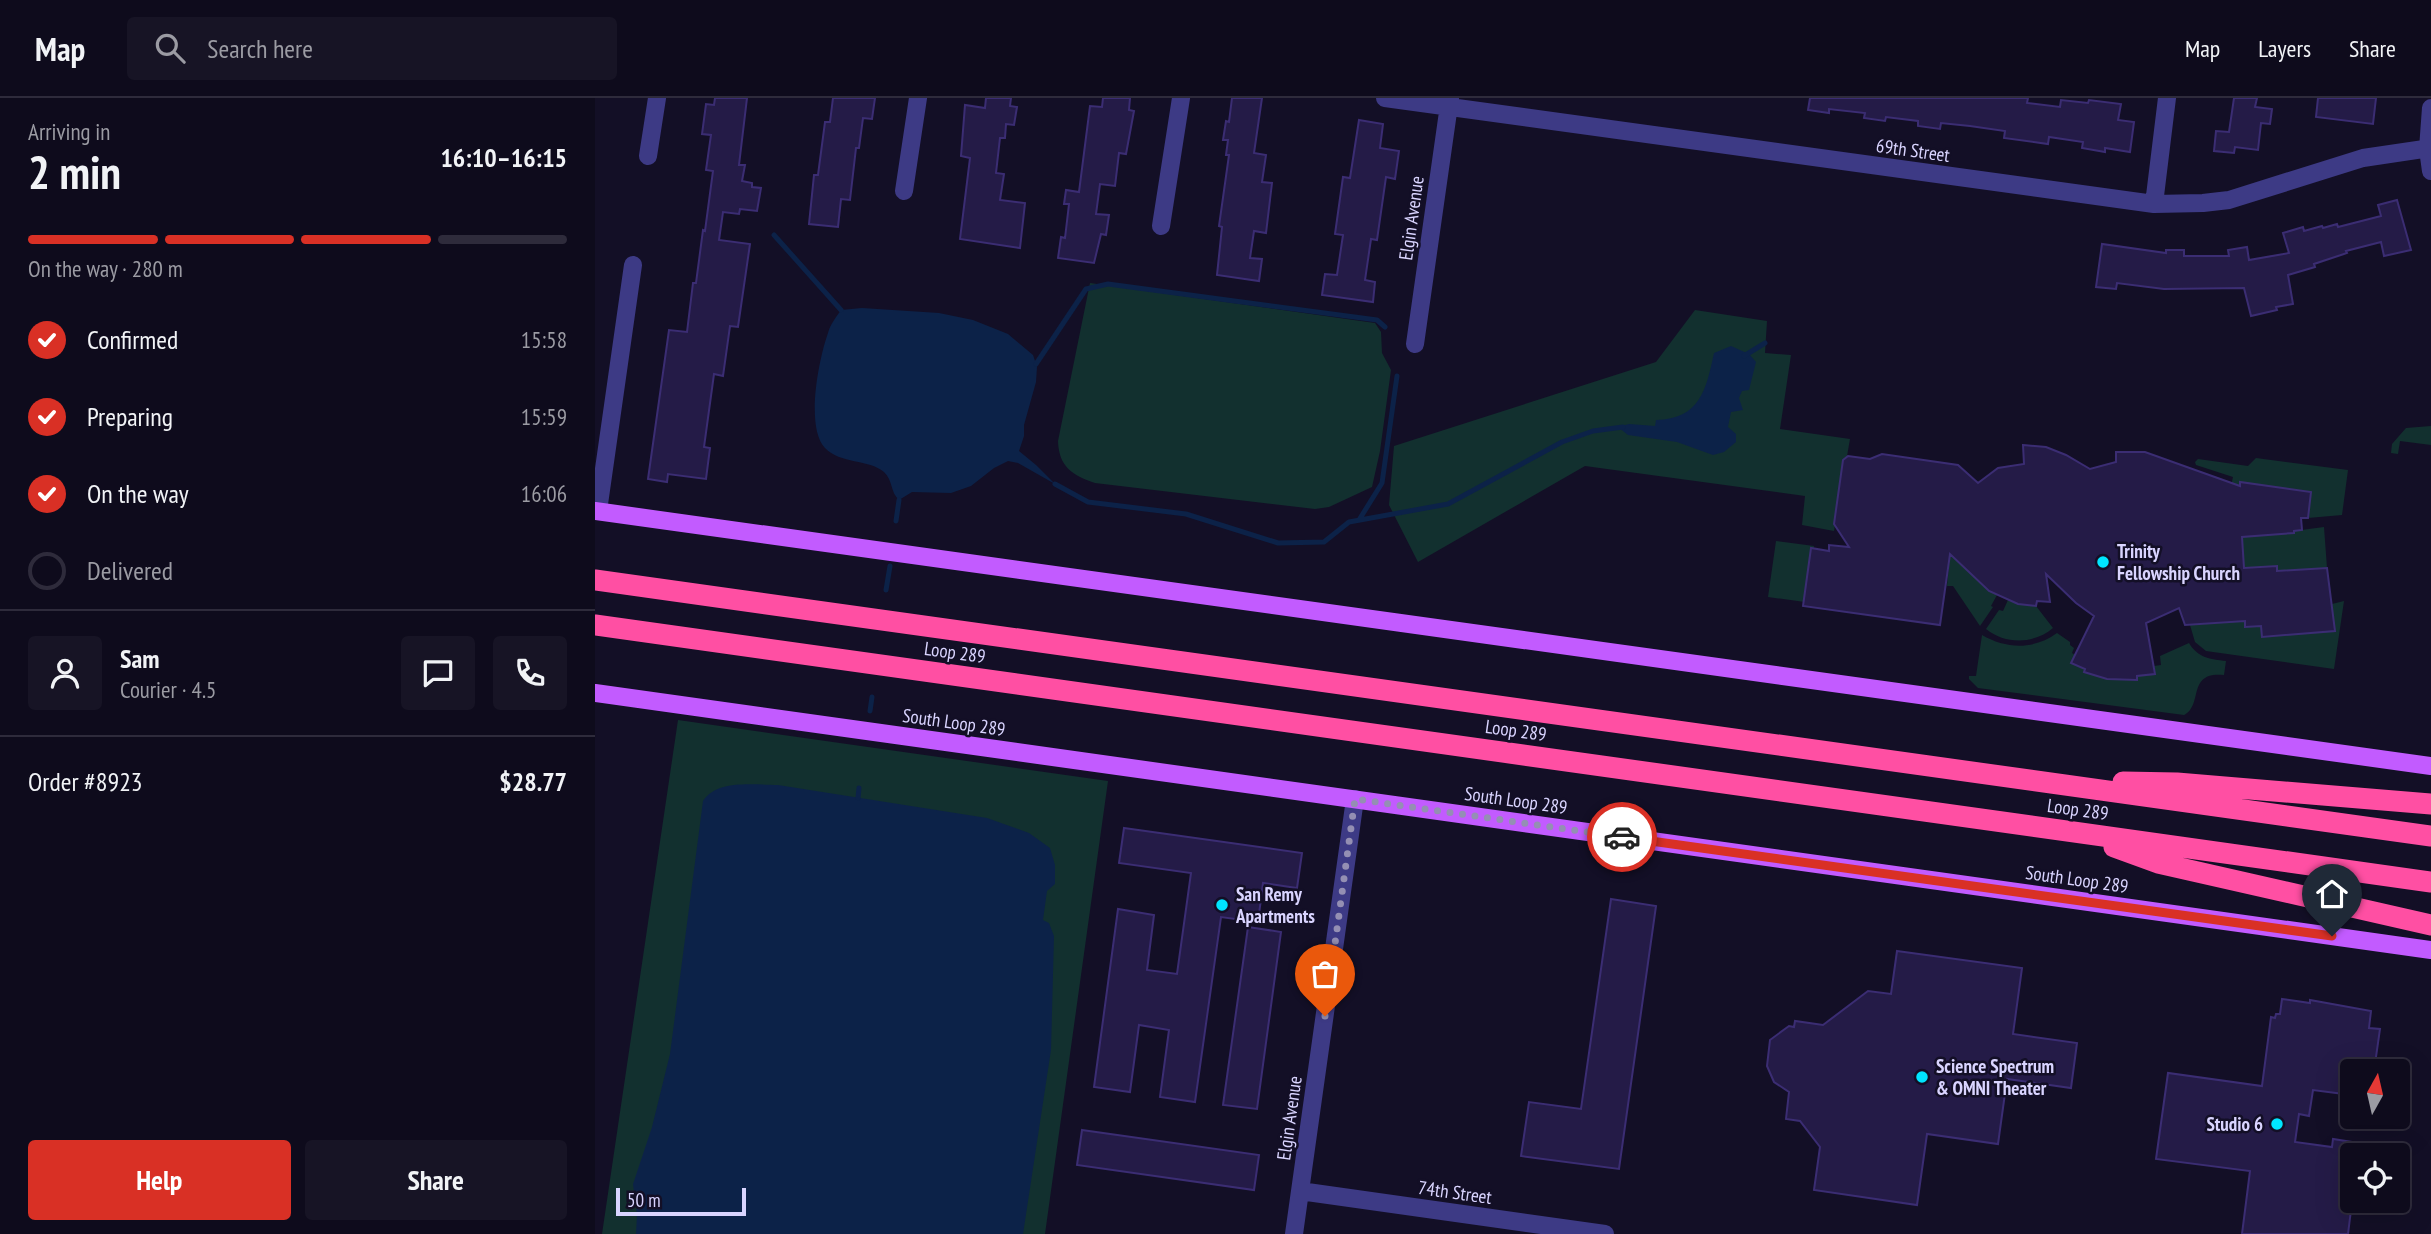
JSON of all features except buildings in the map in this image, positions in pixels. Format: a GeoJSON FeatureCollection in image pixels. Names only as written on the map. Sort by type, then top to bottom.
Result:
{"type":"FeatureCollection","features":[{"type":"Feature","properties":{"kind":"highway","name":"Loop 289"},"geometry":{"type":"LineString","coordinates":[[595,580],[2431,836]]}},
{"type":"Feature","properties":{"kind":"highway","name":"Loop 289"},"geometry":{"type":"LineString","coordinates":[[595,625],[2431,882]]}},
{"type":"Feature","properties":{"kind":"highway"},"geometry":{"type":"LineString","coordinates":[[595,636],[821,657]]}},
{"type":"Feature","properties":{"kind":"highway"},"geometry":{"type":"LineString","coordinates":[[2024,780],[2177,783],[2431,804]]}},
{"type":"Feature","properties":{"kind":"highway"},"geometry":{"type":"LineString","coordinates":[[2072,832],[2158,863],[2431,925]]}},
{"type":"Feature","properties":{"kind":"main road"},"geometry":{"type":"LineString","coordinates":[[597,511],[2431,766]]}},
{"type":"Feature","properties":{"kind":"main road","name":"South Loop 289"},"geometry":{"type":"LineString","coordinates":[[595,693],[2431,950]]}},
{"type":"Feature","properties":{"kind":"street"},"geometry":{"type":"LineString","coordinates":[[648,156],[657,98]]}},
{"type":"Feature","properties":{"kind":"street"},"geometry":{"type":"LineString","coordinates":[[904,191],[918,98]]}},
{"type":"Feature","properties":{"kind":"street"},"geometry":{"type":"LineString","coordinates":[[1161,226],[1181,98]]}},
{"type":"Feature","properties":{"kind":"street","name":"69th Street"},"geometry":{"type":"LineString","coordinates":[[1385,98],[1449,103],[2154,204],[2203,204],[2229,200],[2363,158],[2429,148]]}},
{"type":"Feature","properties":{"kind":"street"},"geometry":{"type":"LineString","coordinates":[[2154,204],[2168,98]]}},
{"type":"Feature","properties":{"kind":"street","name":"Elgin Avenue"},"geometry":{"type":"LineString","coordinates":[[1415,344],[1449,103]]}},
{"type":"Feature","properties":{"kind":"street"},"geometry":{"type":"LineString","coordinates":[[2431,108],[2431,171]]}},
{"type":"Feature","properties":{"kind":"street"},"geometry":{"type":"LineString","coordinates":[[597,511],[633,265]]}},
{"type":"Feature","properties":{"kind":"street","name":"Elgin Avenue"},"geometry":{"type":"LineString","coordinates":[[1294,1234],[1355,799]]}},
{"type":"Feature","properties":{"kind":"street","name":"74th Street"},"geometry":{"type":"LineString","coordinates":[[1300,1191],[1605,1234]]}},
{"type":"Feature","properties":{"kind":"green space"},"geometry":{"type":"Polygon","coordinates":[[[1090,283],[1375,323],[1381,332],[1382,353],[1391,370],[1380,451],[1372,487],[1329,507],[1315,509],[1095,483],[1073,473],[1064,464],[1058,441],[1090,283]]]}},
{"type":"Feature","properties":{"kind":"green space"},"geometry":{"type":"Polygon","coordinates":[[[1695,310],[1767,321],[1765,353],[1791,355],[1780,429],[1850,439],[1834,531],[1802,525],[1805,496],[1585,466],[1418,562],[1389,505],[1394,446],[1656,362],[1695,310]]]}},
{"type":"Feature","properties":{"kind":"green space"},"geometry":{"type":"Polygon","coordinates":[[[2431,426],[2431,445],[2400,441],[2398,454],[2391,453],[2392,444],[2406,428],[2431,426]]]}},
{"type":"Feature","properties":{"kind":"green space"},"geometry":{"type":"Polygon","coordinates":[[[2256,458],[2348,470],[2342,515],[2308,518],[2311,492],[2241,482],[2240,487],[2231,486],[2233,477],[2196,465],[2195,462],[2198,459],[2248,466],[2256,458]]]}},
{"type":"Feature","properties":{"kind":"green space"},"geometry":{"type":"Polygon","coordinates":[[[2324,527],[2327,568],[2277,571],[2277,566],[2244,568],[2242,537],[2294,533],[2324,527]]]}},
{"type":"Feature","properties":{"kind":"green space"},"geometry":{"type":"Polygon","coordinates":[[[1776,541],[1814,546],[1811,564],[1812,603],[1768,597],[1776,541]]]}},
{"type":"Feature","properties":{"kind":"green space"},"geometry":{"type":"Polygon","coordinates":[[[1958,546],[1960,564],[1997,595],[1991,606],[1993,607],[1980,626],[1953,586],[1947,586],[1950,555],[1958,546]]]}},
{"type":"Feature","properties":{"kind":"green space"},"geometry":{"type":"Polygon","coordinates":[[[2008,600],[2036,606],[2053,628],[2029,640],[2002,638],[1986,629],[1999,610],[2003,611],[2008,600]]]}},
{"type":"Feature","properties":{"kind":"green space"},"geometry":{"type":"Polygon","coordinates":[[[2344,601],[2334,669],[2206,651],[2195,642],[2190,625],[2245,621],[2261,626],[2262,637],[2334,631],[2332,604],[2344,601]]]}},
{"type":"Feature","properties":{"kind":"green space"},"geometry":{"type":"Polygon","coordinates":[[[2057,633],[2074,648],[2072,663],[2085,669],[2137,680],[2137,676],[2155,674],[2154,666],[2161,665],[2160,656],[2189,643],[2200,655],[2226,661],[2224,675],[2212,675],[2200,683],[2190,710],[2184,715],[1978,688],[1969,679],[1969,676],[1976,676],[1982,635],[2001,643],[2020,646],[2048,639],[2057,633]]]}},
{"type":"Feature","properties":{"kind":"green space"},"geometry":{"type":"Polygon","coordinates":[[[678,720],[1108,781],[1045,1234],[602,1234],[678,720]]]}},
{"type":"Feature","properties":{"kind":"water"},"geometry":{"type":"Polygon","coordinates":[[[862,308],[939,313],[973,320],[1008,334],[1033,355],[1037,367],[1036,382],[1019,451],[1055,484],[1018,463],[1008,461],[971,486],[951,493],[912,492],[899,500],[884,472],[871,465],[838,457],[825,448],[819,438],[815,409],[824,344],[830,327],[841,310],[862,308]]]}},
{"type":"Feature","properties":{"kind":"water"},"geometry":{"type":"Polygon","coordinates":[[[1731,346],[1749,354],[1756,362],[1749,390],[1742,391],[1739,398],[1743,410],[1731,412],[1728,427],[1736,434],[1736,442],[1724,452],[1713,455],[1677,442],[1628,435],[1618,427],[1629,424],[1655,426],[1656,420],[1683,414],[1692,408],[1704,390],[1714,353],[1731,346]]]}},
{"type":"Feature","properties":{"kind":"water"},"geometry":{"type":"Polygon","coordinates":[[[778,785],[987,818],[1029,833],[1050,848],[1055,865],[1055,884],[1047,891],[1043,920],[1049,923],[1054,936],[1051,1050],[1023,1234],[636,1234],[637,1215],[633,1184],[652,1127],[670,1054],[703,801],[717,789],[727,786],[778,785]]]}},
{"type":"Feature","properties":{"kind":"waterway"},"geometry":{"type":"LineString","coordinates":[[774,235],[841,310]]}},
{"type":"Feature","properties":{"kind":"waterway"},"geometry":{"type":"LineString","coordinates":[[1036,364],[1086,289],[1108,284],[1377,320],[1385,327]]}},
{"type":"Feature","properties":{"kind":"waterway"},"geometry":{"type":"LineString","coordinates":[[1744,356],[1765,343]]}},
{"type":"Feature","properties":{"kind":"waterway"},"geometry":{"type":"LineString","coordinates":[[1359,520],[1382,483],[1397,376]]}},
{"type":"Feature","properties":{"kind":"waterway"},"geometry":{"type":"LineString","coordinates":[[1055,484],[1088,502],[1186,514],[1278,543],[1324,542],[1349,522],[1448,504],[1562,442],[1593,431],[1623,427]]}},
{"type":"Feature","properties":{"kind":"waterway"},"geometry":{"type":"LineString","coordinates":[[896,521],[899,500]]}},
{"type":"Feature","properties":{"kind":"waterway"},"geometry":{"type":"LineString","coordinates":[[886,590],[890,566]]}},
{"type":"Feature","properties":{"kind":"waterway"},"geometry":{"type":"LineString","coordinates":[[870,711],[872,697]]}},
{"type":"Feature","properties":{"kind":"waterway"},"geometry":{"type":"LineString","coordinates":[[858,798],[859,788]]}},
{"type":"Feature","properties":{"kind":"way so far"},"geometry":{"type":"LineString","coordinates":[[1325,1016],[1355,799],[1622,837]]}},
{"type":"Feature","properties":{"kind":"place","name":"Trinity Fellowship Church"},"geometry":{"type":"Point","coordinates":[2103,562]}},
{"type":"Feature","properties":{"kind":"place","name":"San Remy Apartments"},"geometry":{"type":"Point","coordinates":[1222,905]}},
{"type":"Feature","properties":{"kind":"place","name":"Science Spectrum & OMNI Theater"},"geometry":{"type":"Point","coordinates":[1922,1077]}},
{"type":"Feature","properties":{"kind":"place","name":"Studio 6"},"geometry":{"type":"Point","coordinates":[2277,1124]}},
{"type":"Feature","properties":{"kind":"route"},"geometry":{"type":"LineString","coordinates":[[1622,837],[2332,936]]}}]}
